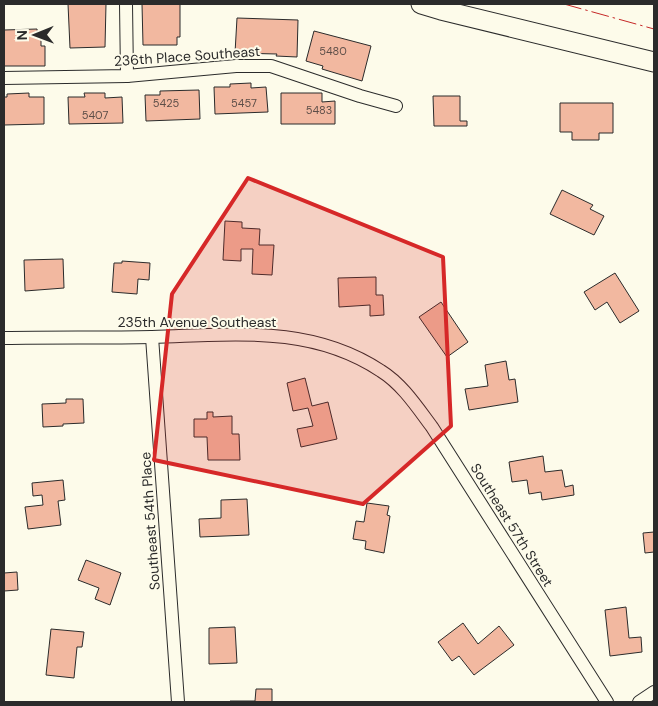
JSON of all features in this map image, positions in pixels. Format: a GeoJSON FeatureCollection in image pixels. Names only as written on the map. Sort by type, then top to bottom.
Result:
{"type":"FeatureCollection","features":[{"type":"Feature","properties":{"kind":"main road"},"geometry":{"type":"LineString","coordinates":[[421,4],[654,62]]}},
{"type":"Feature","properties":{"kind":"street"},"geometry":{"type":"LineString","coordinates":[[126,4],[127,76]]}},
{"type":"Feature","properties":{"kind":"street","name":"236th Place Southeast"},"geometry":{"type":"LineString","coordinates":[[4,78],[127,76],[236,66],[271,66],[396,106]]}},
{"type":"Feature","properties":{"kind":"street","name":"235th Avenue Southeast"},"geometry":{"type":"LineString","coordinates":[[4,338],[244,334],[295,337],[328,345],[355,356],[383,372]]}},
{"type":"Feature","properties":{"kind":"street","name":"Southeast 54th Place"},"geometry":{"type":"LineString","coordinates":[[152,337],[178,702]]}},
{"type":"Feature","properties":{"kind":"street","name":"Southeast 57th Street"},"geometry":{"type":"LineString","coordinates":[[383,372],[404,391],[432,426],[607,702]]}},
{"type":"Feature","properties":{"kind":"street"},"geometry":{"type":"LineString","coordinates":[[640,702],[654,692]]}},
{"type":"Feature","properties":{"kind":"highlighted area"},"geometry":{"type":"Polygon","coordinates":[[[248,178],[443,257],[451,426],[363,504],[154,460],[172,294],[248,178]]]}},
{"type":"Feature","properties":{"kind":"building"},"geometry":{"type":"Polygon","coordinates":[[[68,4],[106,4],[105,47],[70,48],[68,4]]]}},
{"type":"Feature","properties":{"kind":"building"},"geometry":{"type":"Polygon","coordinates":[[[142,4],[180,4],[180,37],[177,37],[177,45],[143,45],[142,4]]]}},
{"type":"Feature","properties":{"kind":"building"},"geometry":{"type":"Polygon","coordinates":[[[237,18],[298,20],[297,57],[276,56],[277,54],[235,53],[237,18]]]}},
{"type":"Feature","properties":{"kind":"building"},"geometry":{"type":"Polygon","coordinates":[[[37,29],[38,37],[41,37],[41,46],[45,46],[45,66],[4,66],[4,30],[37,29]]]}},
{"type":"Feature","properties":{"kind":"building"},"geometry":{"type":"Polygon","coordinates":[[[314,31],[371,46],[362,81],[322,69],[323,66],[306,61],[314,31]]]}},
{"type":"Feature","properties":{"kind":"building"},"geometry":{"type":"Polygon","coordinates":[[[251,83],[251,88],[266,87],[268,112],[215,114],[214,87],[230,87],[230,84],[251,83]]]}},
{"type":"Feature","properties":{"kind":"building"},"geometry":{"type":"Polygon","coordinates":[[[199,90],[200,119],[146,121],[145,95],[160,95],[160,91],[199,90]]]}},
{"type":"Feature","properties":{"kind":"building"},"geometry":{"type":"Polygon","coordinates":[[[29,93],[29,97],[44,97],[44,124],[4,125],[4,97],[7,97],[7,94],[29,93]]]}},
{"type":"Feature","properties":{"kind":"building"},"geometry":{"type":"Polygon","coordinates":[[[84,93],[105,93],[105,98],[122,97],[123,123],[69,124],[68,97],[85,97],[84,93]]]}},
{"type":"Feature","properties":{"kind":"building"},"geometry":{"type":"Polygon","coordinates":[[[281,93],[322,93],[322,102],[335,101],[335,124],[281,124],[281,93]]]}},
{"type":"Feature","properties":{"kind":"building"},"geometry":{"type":"Polygon","coordinates":[[[433,96],[460,96],[460,121],[467,121],[467,126],[434,126],[433,96]]]}},
{"type":"Feature","properties":{"kind":"building"},"geometry":{"type":"Polygon","coordinates":[[[560,103],[613,103],[613,133],[599,133],[599,140],[572,140],[572,132],[560,132],[560,103]]]}},
{"type":"Feature","properties":{"kind":"building"},"geometry":{"type":"Polygon","coordinates":[[[562,190],[593,205],[590,209],[604,216],[594,235],[550,214],[562,190]]]}},
{"type":"Feature","properties":{"kind":"building"},"geometry":{"type":"Polygon","coordinates":[[[225,221],[242,222],[242,228],[260,229],[259,245],[274,245],[272,275],[252,274],[253,249],[241,249],[241,261],[223,260],[225,221]]]}},
{"type":"Feature","properties":{"kind":"building"},"geometry":{"type":"Polygon","coordinates":[[[63,259],[64,288],[25,291],[24,260],[63,259]]]}},
{"type":"Feature","properties":{"kind":"building"},"geometry":{"type":"Polygon","coordinates":[[[122,261],[150,263],[149,280],[138,279],[137,294],[112,292],[114,263],[122,263],[122,261]]]}},
{"type":"Feature","properties":{"kind":"building"},"geometry":{"type":"Polygon","coordinates":[[[615,273],[639,311],[620,323],[607,302],[595,310],[584,292],[615,273]]]}},
{"type":"Feature","properties":{"kind":"building"},"geometry":{"type":"Polygon","coordinates":[[[376,277],[376,295],[383,295],[384,315],[370,316],[370,305],[339,307],[338,278],[376,277]]]}},
{"type":"Feature","properties":{"kind":"building"},"geometry":{"type":"Polygon","coordinates":[[[441,302],[468,342],[447,357],[419,317],[441,302]]]}},
{"type":"Feature","properties":{"kind":"building"},"geometry":{"type":"Polygon","coordinates":[[[506,361],[509,380],[515,379],[518,402],[469,410],[465,389],[488,386],[485,365],[506,361]]]}},
{"type":"Feature","properties":{"kind":"building"},"geometry":{"type":"Polygon","coordinates":[[[305,378],[312,406],[328,402],[337,439],[301,447],[297,429],[313,426],[308,408],[293,411],[287,383],[305,378]]]}},
{"type":"Feature","properties":{"kind":"building"},"geometry":{"type":"Polygon","coordinates":[[[66,399],[83,399],[84,423],[43,427],[42,404],[66,403],[66,399]]]}},
{"type":"Feature","properties":{"kind":"building"},"geometry":{"type":"Polygon","coordinates":[[[207,412],[213,412],[213,417],[232,416],[232,434],[239,434],[240,460],[208,460],[207,437],[194,437],[194,419],[207,419],[207,412]]]}},
{"type":"Feature","properties":{"kind":"building"},"geometry":{"type":"Polygon","coordinates":[[[543,456],[545,472],[562,470],[565,487],[573,485],[574,495],[542,500],[541,492],[529,494],[527,480],[512,482],[509,462],[543,456]]]}},
{"type":"Feature","properties":{"kind":"building"},"geometry":{"type":"Polygon","coordinates":[[[63,480],[65,500],[58,501],[61,525],[28,529],[25,507],[43,505],[42,495],[33,496],[32,483],[63,480]]]}},
{"type":"Feature","properties":{"kind":"building"},"geometry":{"type":"Polygon","coordinates":[[[247,499],[249,535],[200,537],[199,519],[221,518],[221,500],[247,499]]]}},
{"type":"Feature","properties":{"kind":"building"},"geometry":{"type":"Polygon","coordinates":[[[367,503],[389,506],[387,515],[390,516],[384,553],[365,549],[366,541],[353,539],[356,521],[364,522],[367,503]]]}},
{"type":"Feature","properties":{"kind":"building"},"geometry":{"type":"Polygon","coordinates":[[[654,532],[654,552],[645,553],[643,533],[654,532]]]}},
{"type":"Feature","properties":{"kind":"building"},"geometry":{"type":"Polygon","coordinates":[[[86,560],[121,573],[110,605],[95,599],[99,588],[78,580],[86,560]]]}},
{"type":"Feature","properties":{"kind":"building"},"geometry":{"type":"Polygon","coordinates":[[[17,572],[18,590],[4,591],[4,573],[17,572]]]}},
{"type":"Feature","properties":{"kind":"building"},"geometry":{"type":"Polygon","coordinates":[[[626,607],[629,638],[641,637],[642,652],[610,656],[605,610],[626,607]]]}},
{"type":"Feature","properties":{"kind":"building"},"geometry":{"type":"Polygon","coordinates":[[[463,623],[478,644],[499,626],[514,645],[474,675],[459,656],[452,661],[438,642],[463,623]]]}},
{"type":"Feature","properties":{"kind":"building"},"geometry":{"type":"Polygon","coordinates":[[[235,627],[237,663],[209,664],[209,628],[235,627]]]}},
{"type":"Feature","properties":{"kind":"building"},"geometry":{"type":"Polygon","coordinates":[[[51,629],[84,632],[82,647],[77,647],[74,678],[46,675],[51,629]]]}},
{"type":"Feature","properties":{"kind":"building"},"geometry":{"type":"Polygon","coordinates":[[[256,689],[272,689],[272,702],[230,702],[255,701],[256,689]]]}},
{"type":"Feature","properties":{"kind":"power"},"geometry":{"type":"LineString","coordinates":[[564,4],[654,29]]}}]}
